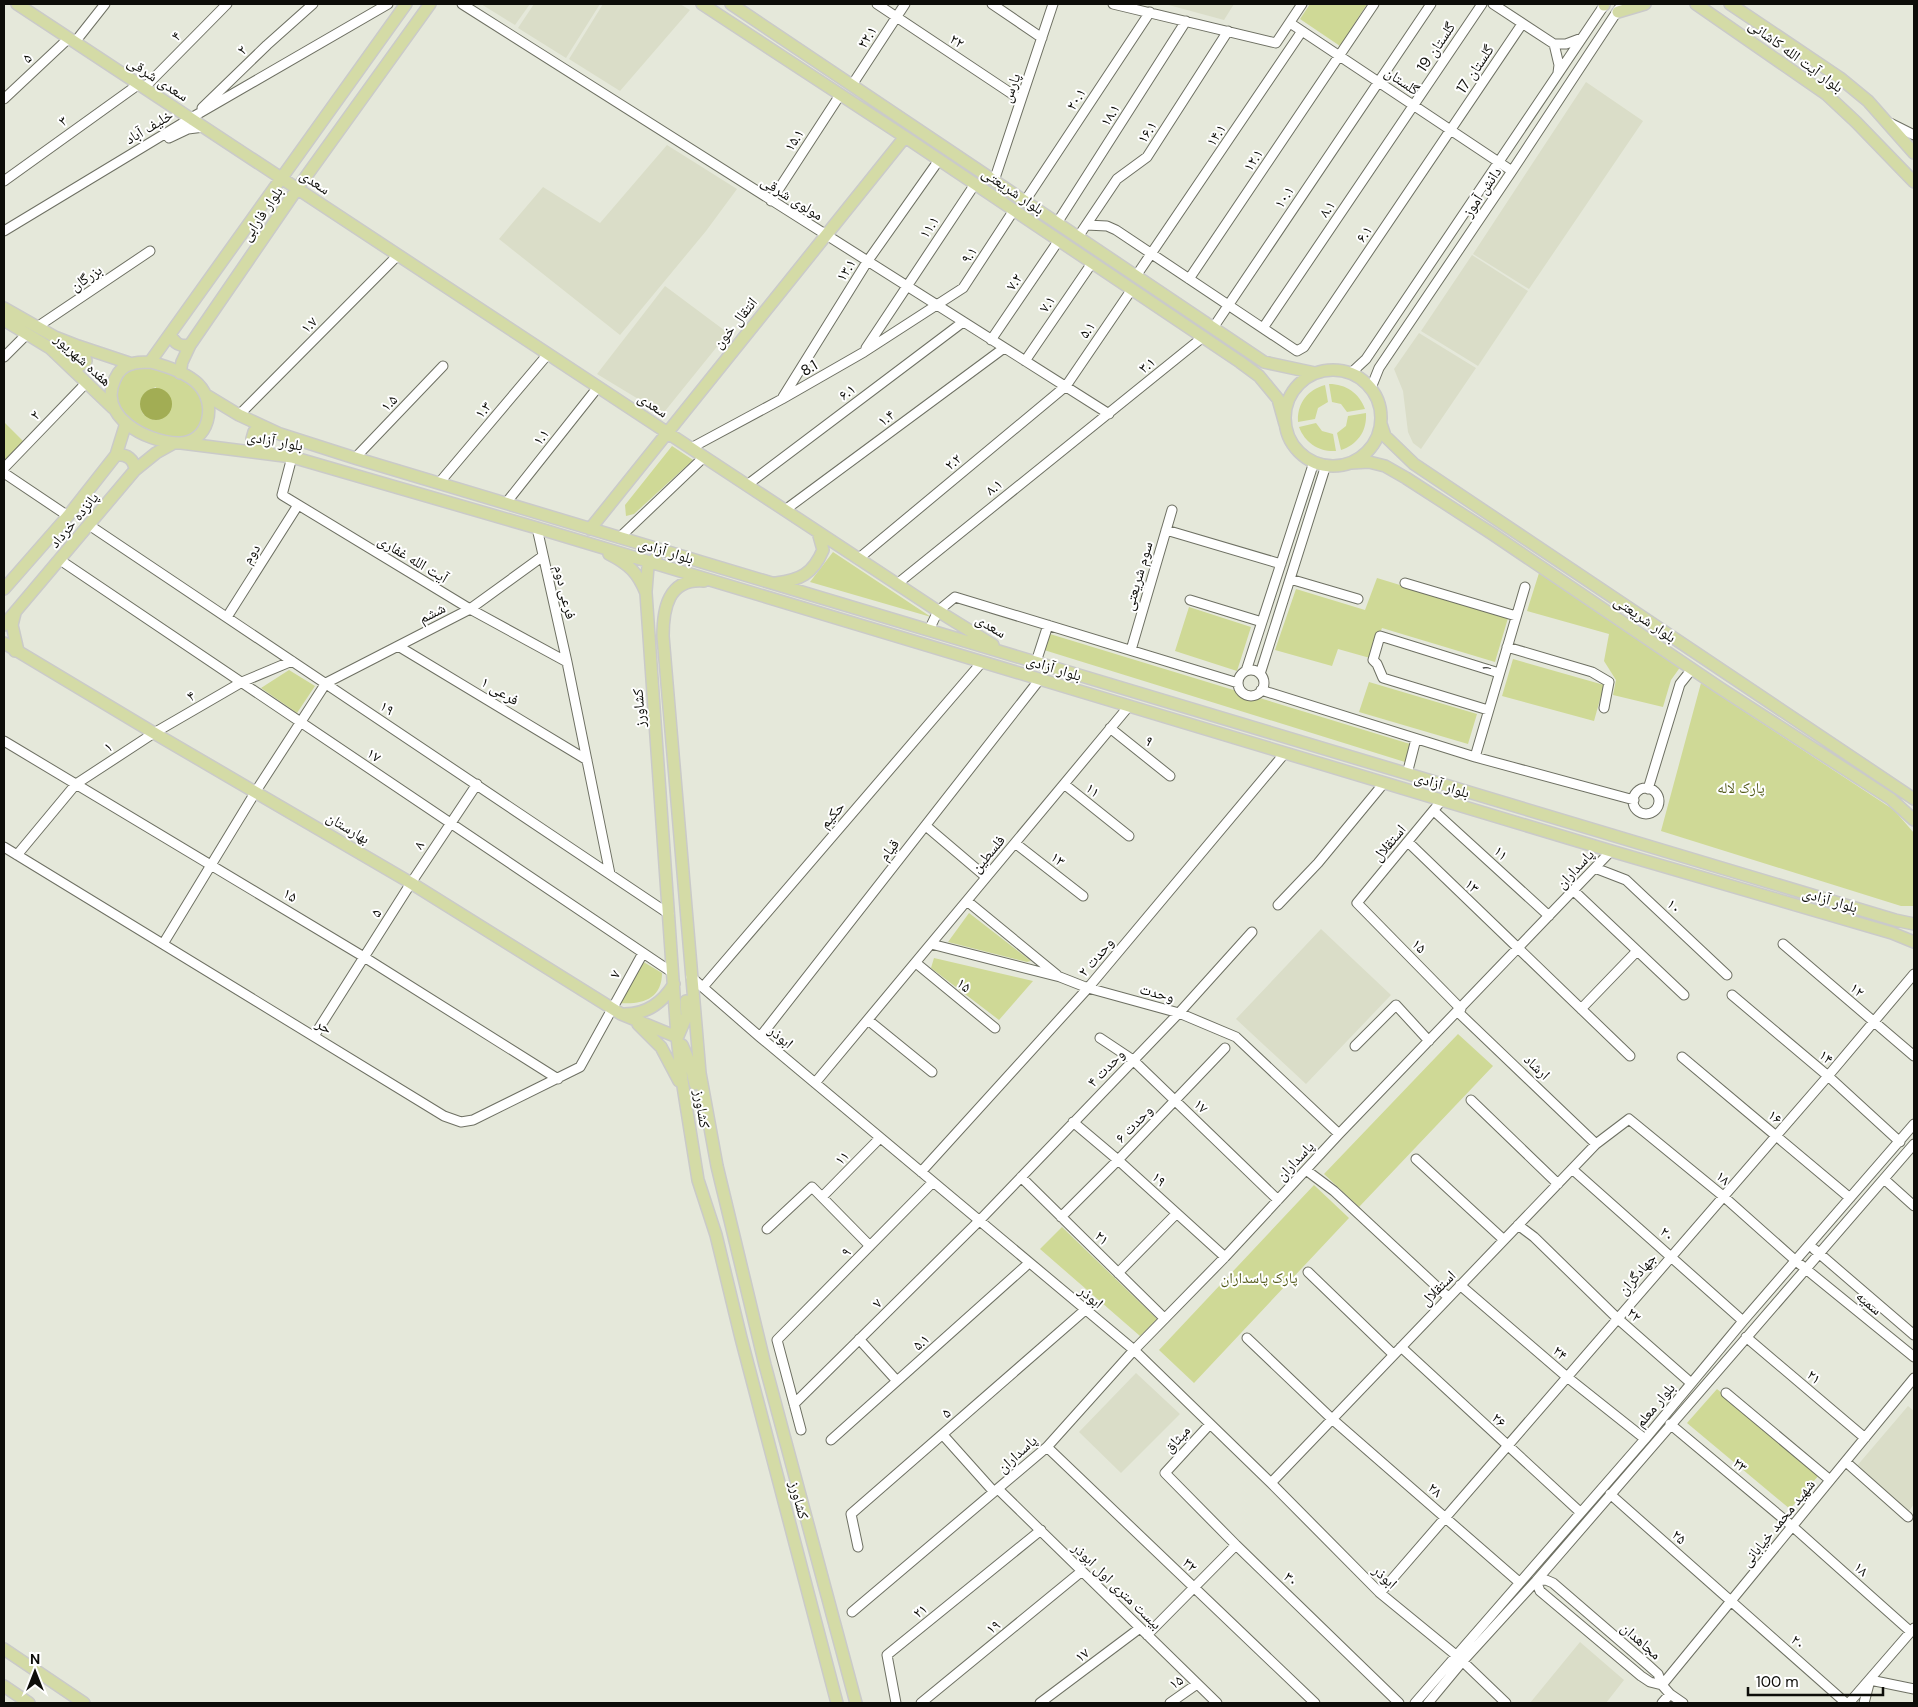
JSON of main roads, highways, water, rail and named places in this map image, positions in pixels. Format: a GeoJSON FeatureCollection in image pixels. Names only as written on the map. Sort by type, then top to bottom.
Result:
{"type":"FeatureCollection","features":[{"type":"Feature","properties":{"kind":"main road","name":"سعدی شرقی"},"geometry":{"type":"LineString","coordinates":[[17,4],[282,179]]}},
{"type":"Feature","properties":{"kind":"main road","name":"بلوار فارابی"},"geometry":{"type":"LineString","coordinates":[[150,362],[406,4]]}},
{"type":"Feature","properties":{"kind":"main road","name":"بلوار فارابی"},"geometry":{"type":"LineString","coordinates":[[180,373],[182,362],[190,345],[297,189],[430,4]]}},
{"type":"Feature","properties":{"kind":"main road","name":"بلوار شریعتی"},"geometry":{"type":"LineString","coordinates":[[702,4],[1092,262],[1259,376],[1278,399],[1285,424]]}},
{"type":"Feature","properties":{"kind":"main road","name":"بلوار شریعتی"},"geometry":{"type":"LineString","coordinates":[[730,4],[1264,362],[1315,373]]}},
{"type":"Feature","properties":{"kind":"main road"},"geometry":{"type":"LineString","coordinates":[[1620,8],[1645,4]]}},
{"type":"Feature","properties":{"kind":"main road","name":"بلوار آیت الله کاشانی"},"geometry":{"type":"LineString","coordinates":[[1696,4],[1826,94],[1914,182]]}},
{"type":"Feature","properties":{"kind":"main road","name":"بلوار آیت الله کاشانی"},"geometry":{"type":"LineString","coordinates":[[1730,4],[1840,78],[1868,101],[1914,152]]}},
{"type":"Feature","properties":{"kind":"main road"},"geometry":{"type":"LineString","coordinates":[[800,68],[808,56]]}},
{"type":"Feature","properties":{"kind":"main road","name":"انتقال خون"},"geometry":{"type":"LineString","coordinates":[[590,529],[904,137]]}},
{"type":"Feature","properties":{"kind":"main road","name":"سعدی"},"geometry":{"type":"LineString","coordinates":[[282,179],[938,611],[1009,654]]}},
{"type":"Feature","properties":{"kind":"main road","name":"هفده شهریور"},"geometry":{"type":"LineString","coordinates":[[4,308],[32,331],[114,409]]}},
{"type":"Feature","properties":{"kind":"main road","name":"هفده شهریور"},"geometry":{"type":"LineString","coordinates":[[4,320],[132,364]]}},
{"type":"Feature","properties":{"kind":"main road"},"geometry":{"type":"LineString","coordinates":[[170,334],[177,344],[183,347],[190,345]]}},
{"type":"Feature","properties":{"kind":"main road"},"geometry":{"type":"LineString","coordinates":[[50,348],[74,365],[78,367],[83,365],[86,361],[83,351],[69,343]]}},
{"type":"Feature","properties":{"kind":"main road"},"geometry":{"type":"LineString","coordinates":[[150,362],[180,373],[198,384],[206,395],[209,411],[207,424],[196,438],[177,443],[160,441],[145,435],[126,423],[114,409],[110,397],[111,386],[122,368],[132,364],[150,362]]}},
{"type":"Feature","properties":{"kind":"main road"},"geometry":{"type":"LineString","coordinates":[[1259,376],[1266,375],[1268,371],[1264,362]]}},
{"type":"Feature","properties":{"kind":"main road"},"geometry":{"type":"LineString","coordinates":[[1327,370],[1351,373],[1362,379],[1378,399],[1381,411],[1381,424],[1378,436],[1371,447],[1351,463],[1339,466],[1314,462],[1303,456],[1294,447],[1288,436],[1285,424],[1285,411],[1291,394],[1304,379],[1315,373],[1327,370]]}},
{"type":"Feature","properties":{"kind":"main road","name":"بلوار آزادی"},"geometry":{"type":"LineString","coordinates":[[206,395],[239,415],[280,434],[438,484],[1895,920],[1914,924]]}},
{"type":"Feature","properties":{"kind":"main road","name":"پانزده خرداد"},"geometry":{"type":"LineString","coordinates":[[4,589],[68,516],[116,455],[126,423]]}},
{"type":"Feature","properties":{"kind":"main road","name":"بلوار شریعتی"},"geometry":{"type":"LineString","coordinates":[[1381,424],[1385,436],[1414,464],[1914,799]]}},
{"type":"Feature","properties":{"kind":"main road"},"geometry":{"type":"LineString","coordinates":[[278,454],[258,446],[252,439],[254,432],[262,431],[280,434]]}},
{"type":"Feature","properties":{"kind":"main road","name":"بلوار آزادی"},"geometry":{"type":"LineString","coordinates":[[177,443],[292,457],[722,583],[1611,851],[1892,933],[1914,942]]}},
{"type":"Feature","properties":{"kind":"main road","name":"پانزده خرداد"},"geometry":{"type":"LineString","coordinates":[[4,625],[135,470],[156,453],[177,443]]}},
{"type":"Feature","properties":{"kind":"main road"},"geometry":{"type":"LineString","coordinates":[[116,455],[128,456],[135,465],[135,470]]}},
{"type":"Feature","properties":{"kind":"main road","name":"بلوار شریعتی"},"geometry":{"type":"LineString","coordinates":[[1351,463],[1369,462],[1385,466],[1406,478],[1891,799],[1914,820]]}},
{"type":"Feature","properties":{"kind":"main road"},"geometry":{"type":"LineString","coordinates":[[771,583],[797,579],[813,566],[822,550],[818,532]]}},
{"type":"Feature","properties":{"kind":"main road","name":"کشاورز"},"geometry":{"type":"LineString","coordinates":[[576,540],[612,556],[631,567],[639,577],[646,593],[670,914],[677,1037],[698,1180],[716,1234],[741,1338],[837,1703]]}},
{"type":"Feature","properties":{"kind":"main road"},"geometry":{"type":"LineString","coordinates":[[646,593],[650,562],[662,556],[691,564],[698,561]]}},
{"type":"Feature","properties":{"kind":"main road","name":"کشاورز"},"geometry":{"type":"LineString","coordinates":[[722,583],[698,581],[680,586],[671,594],[663,615],[663,636],[700,1073],[716,1166],[757,1333],[856,1703]]}},
{"type":"Feature","properties":{"kind":"main road"},"geometry":{"type":"LineString","coordinates":[[4,652],[18,651],[12,625],[15,612]]}},
{"type":"Feature","properties":{"kind":"main road"},"geometry":{"type":"LineString","coordinates":[[649,637],[663,636]]}},
{"type":"Feature","properties":{"kind":"main road","name":"بهارستان"},"geometry":{"type":"LineString","coordinates":[[4,643],[411,883],[617,1011],[677,1037]]}},
{"type":"Feature","properties":{"kind":"main road"},"geometry":{"type":"LineString","coordinates":[[1238,739],[1242,724]]}},
{"type":"Feature","properties":{"kind":"main road"},"geometry":{"type":"LineString","coordinates":[[659,776],[675,774]]}},
{"type":"Feature","properties":{"kind":"main road"},"geometry":{"type":"LineString","coordinates":[[686,904],[682,929],[687,1015],[677,1037],[691,1066],[716,1166]]}},
{"type":"Feature","properties":{"kind":"main road"},"geometry":{"type":"LineString","coordinates":[[1895,920],[1914,919]]}},
{"type":"Feature","properties":{"kind":"main road"},"geometry":{"type":"LineString","coordinates":[[617,1011],[639,1013],[653,1007],[667,995],[674,979]]}},
{"type":"Feature","properties":{"kind":"main road"},"geometry":{"type":"LineString","coordinates":[[617,1011],[643,1027],[662,1047],[684,1090]]}},
{"type":"Feature","properties":{"kind":"main road"},"geometry":{"type":"LineString","coordinates":[[741,1338],[757,1333]]}},
{"type":"Feature","properties":{"kind":"main road"},"geometry":{"type":"LineString","coordinates":[[4,1649],[84,1703]]}},
{"type":"Feature","properties":{"kind":"main road"},"geometry":{"type":"LineString","coordinates":[[4,1686],[29,1703]]}},
{"type":"Feature","properties":{"kind":"park label","name":"پارک لاله"},"geometry":{"type":"Point","coordinates":[1741,788]}},
{"type":"Feature","properties":{"kind":"park label","name":"پارک پاسداران"},"geometry":{"type":"Point","coordinates":[1259,1278]}}]}
